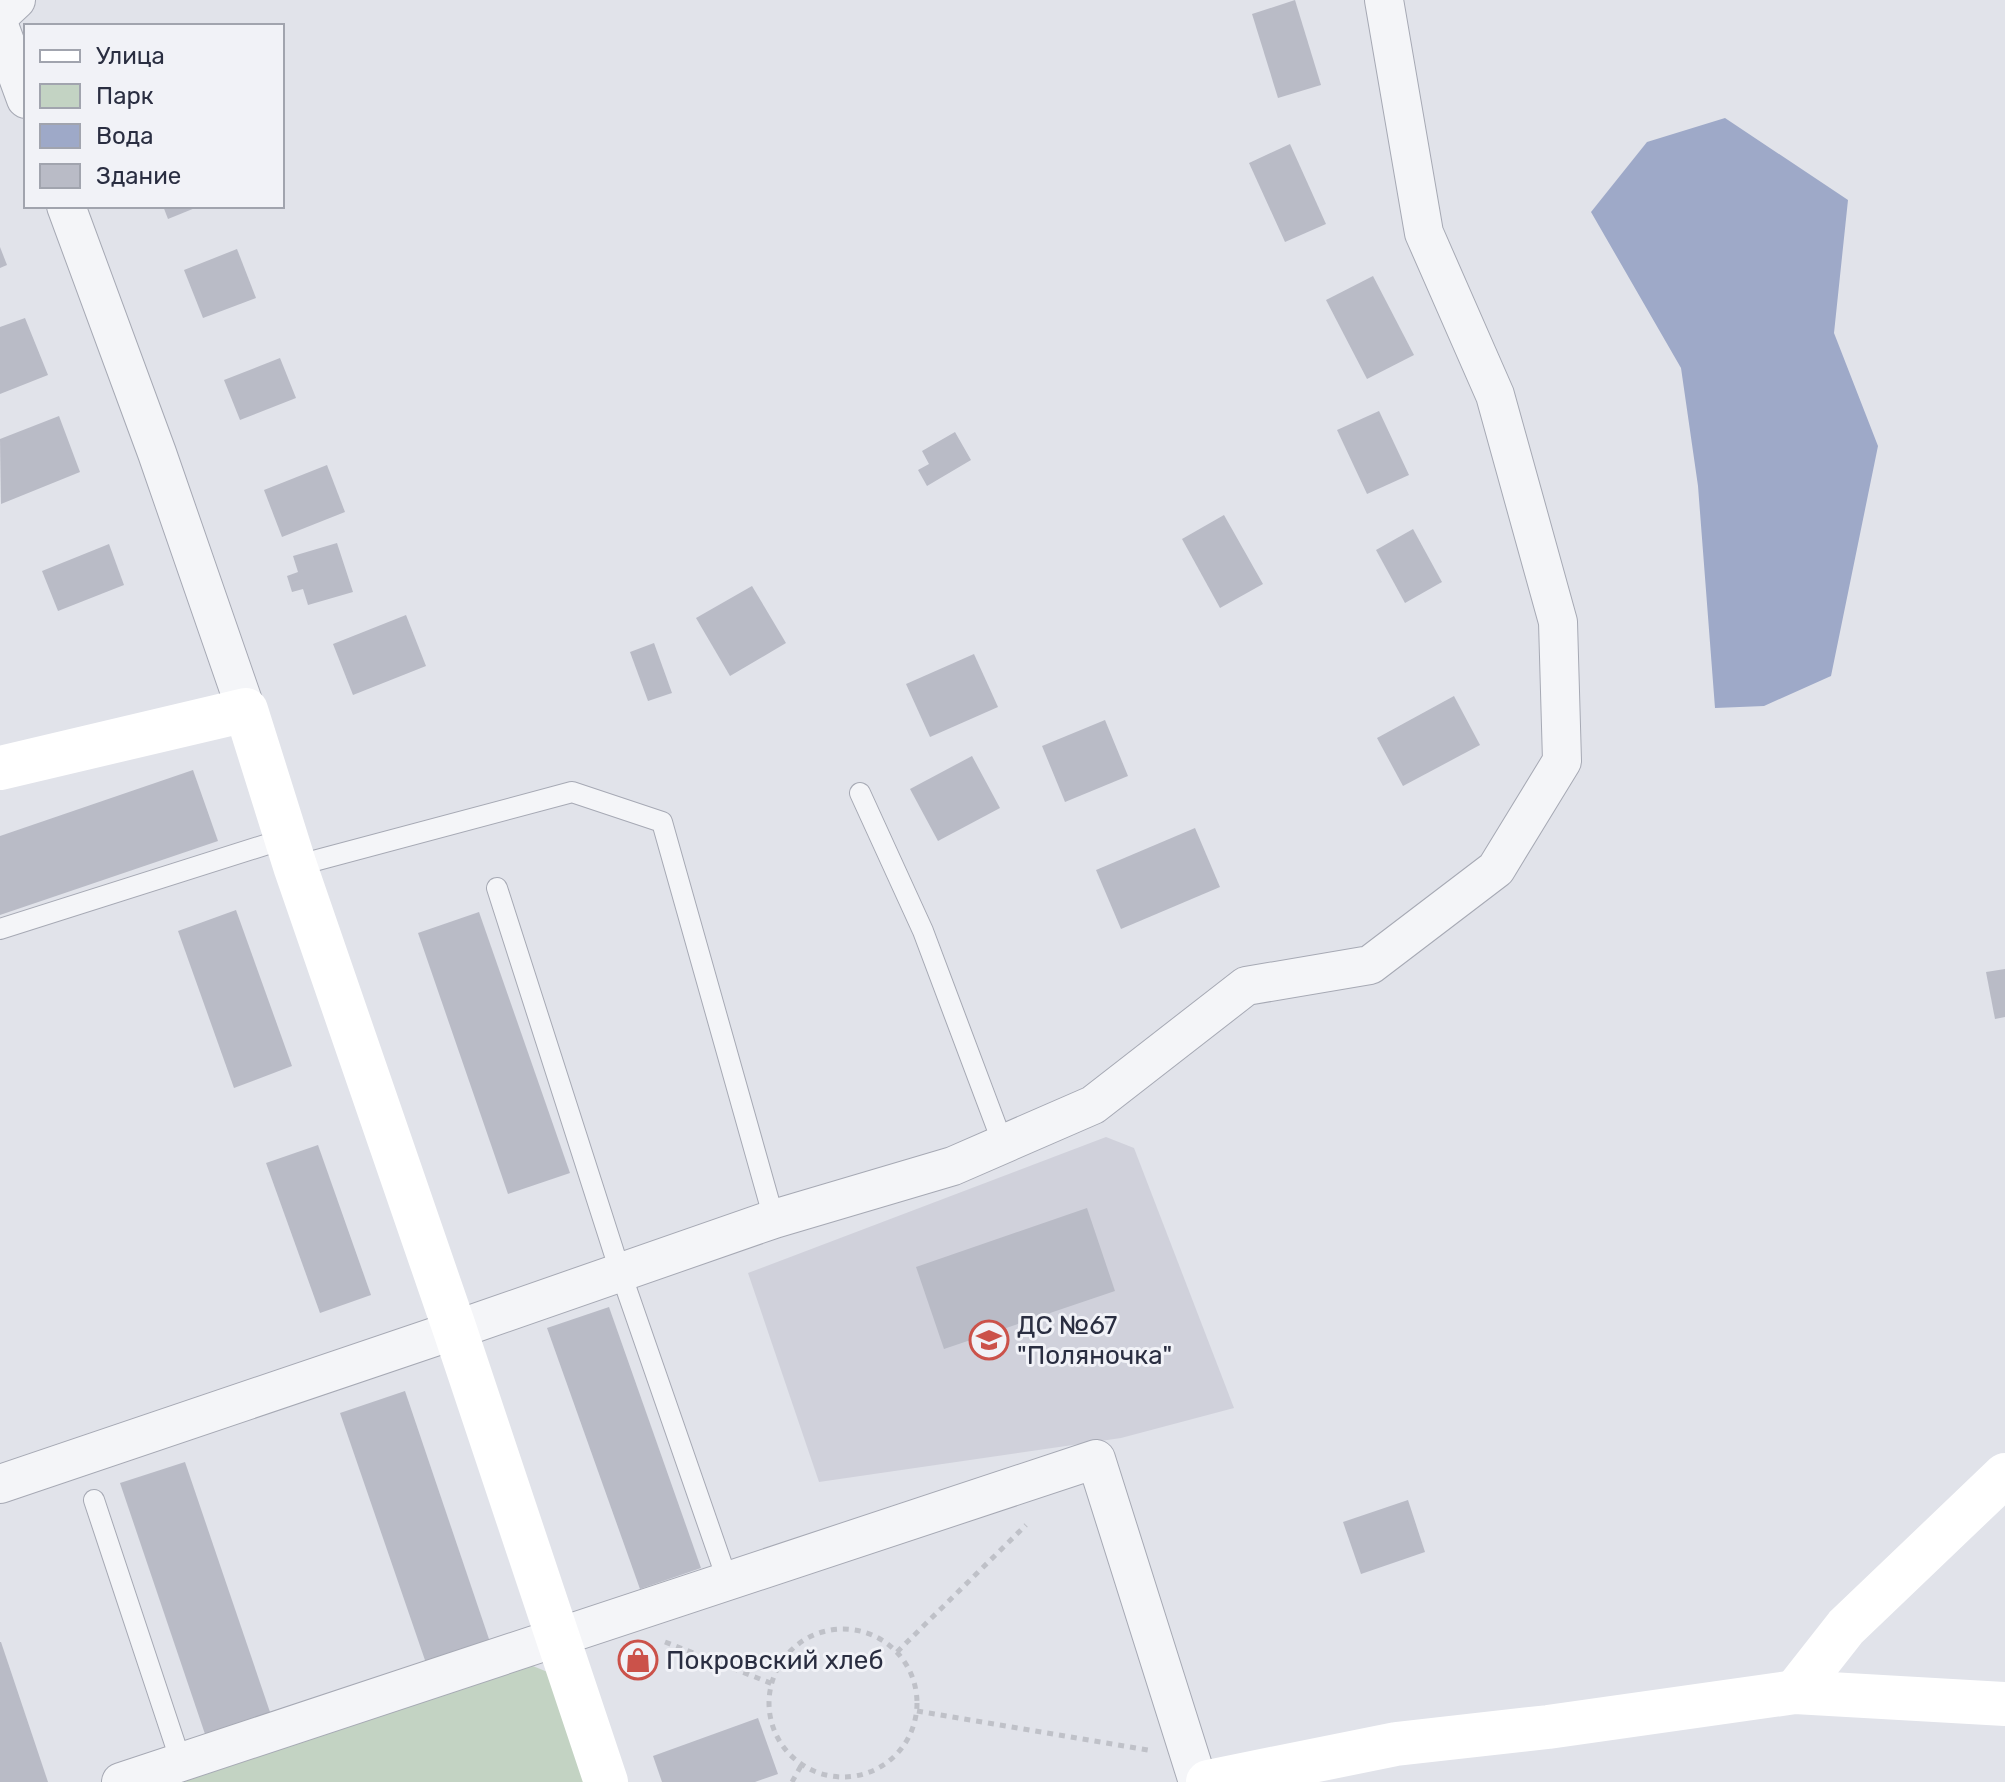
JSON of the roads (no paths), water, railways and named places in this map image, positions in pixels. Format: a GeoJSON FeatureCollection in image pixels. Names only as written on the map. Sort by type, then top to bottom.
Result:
{"type":"FeatureCollection","features":[{"type":"Feature","properties":{"kind":"street"},"geometry":{"type":"LineString","coordinates":[[0,15],[16,0]]}},
{"type":"Feature","properties":{"kind":"street"},"geometry":{"type":"LineString","coordinates":[[0,1484],[774,1219],[953,1166],[1093,1105],[1246,986],[1370,965],[1496,869],[1562,761],[1558,622],[1495,395],[1424,233],[1384,0]]}},
{"type":"Feature","properties":{"kind":"street"},"geometry":{"type":"LineString","coordinates":[[0,28],[24,94]]}},
{"type":"Feature","properties":{"kind":"street"},"geometry":{"type":"LineString","coordinates":[[67,208],[157,453],[246,710],[291,852],[606,1782]]}},
{"type":"Feature","properties":{"kind":"street"},"geometry":{"type":"LineString","coordinates":[[0,768],[246,710]]}},
{"type":"Feature","properties":{"kind":"street"},"geometry":{"type":"LineString","coordinates":[[121,1782],[1096,1459],[1199,1774],[1396,1744],[1548,1727],[1795,1692],[2005,1704]]}},
{"type":"Feature","properties":{"kind":"street"},"geometry":{"type":"LineString","coordinates":[[1795,1692],[1846,1627],[2005,1475]]}},
{"type":"Feature","properties":{"kind":"lane"},"geometry":{"type":"LineString","coordinates":[[0,929],[291,852],[572,792],[662,822],[774,1219]]}},
{"type":"Feature","properties":{"kind":"lane"},"geometry":{"type":"LineString","coordinates":[[860,793],[923,931],[1003,1144]]}},
{"type":"Feature","properties":{"kind":"lane"},"geometry":{"type":"LineString","coordinates":[[497,888],[621,1273],[728,1582]]}},
{"type":"Feature","properties":{"kind":"lane"},"geometry":{"type":"LineString","coordinates":[[94,1500],[181,1762]]}},
{"type":"Feature","properties":{"kind":"water"},"geometry":{"type":"Polygon","coordinates":[[[1725,118],[1848,200],[1834,333],[1878,446],[1831,676],[1764,706],[1715,708],[1698,486],[1681,368],[1591,212],[1647,142],[1725,118]]]}},
{"type":"Feature","properties":{"kind":"place","name":"ДС №67 \"Поляночка\""},"geometry":{"type":"Point","coordinates":[989,1340]}},
{"type":"Feature","properties":{"kind":"place","name":"Покровский хлеб"},"geometry":{"type":"Point","coordinates":[638,1660]}}]}
